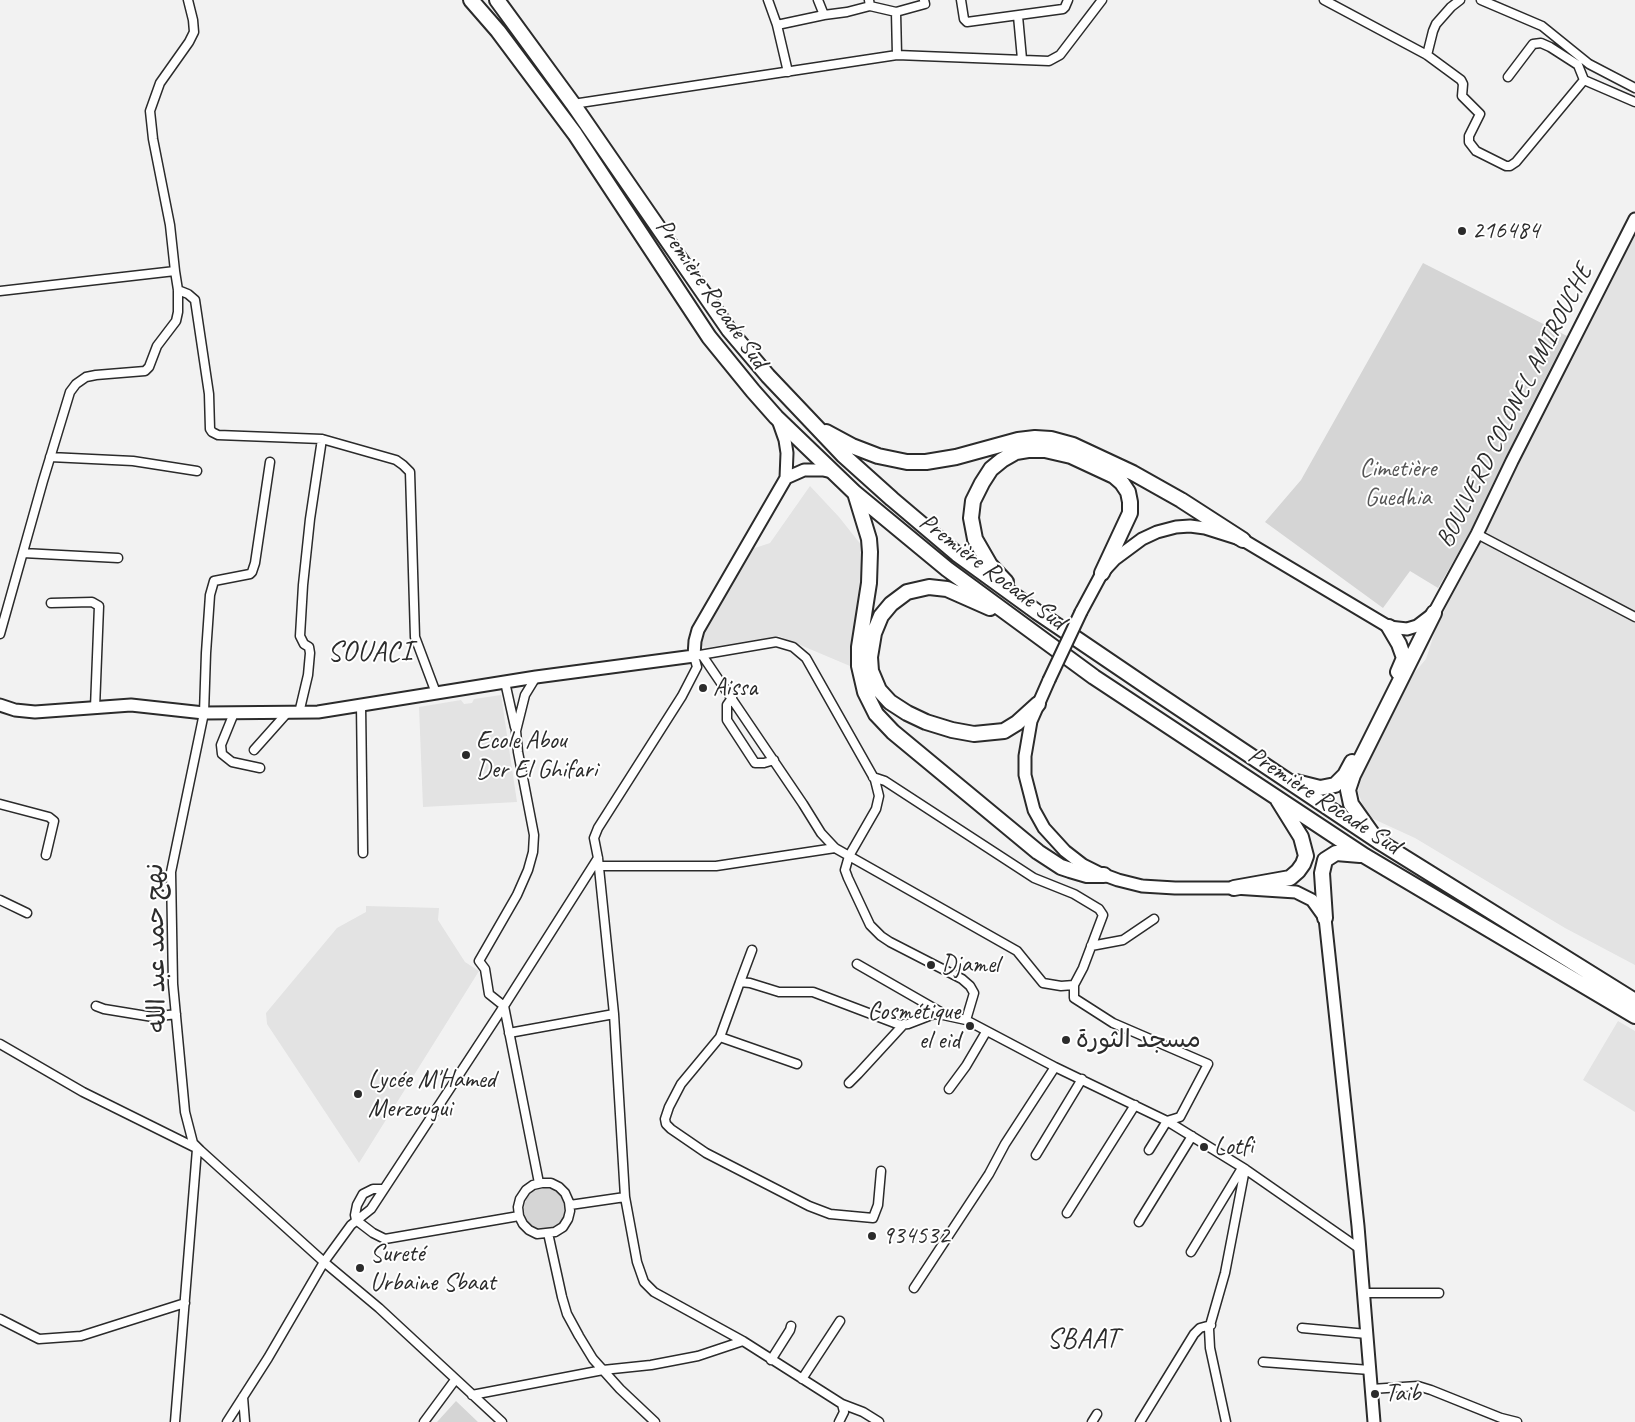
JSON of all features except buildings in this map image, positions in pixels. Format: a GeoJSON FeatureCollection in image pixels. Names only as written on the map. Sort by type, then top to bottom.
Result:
{"type":"FeatureCollection","features":[{"type":"Feature","properties":{"kind":"highway","name":"Première Rocade Sud"},"geometry":{"type":"LineString","coordinates":[[471,0],[498,31],[575,134],[709,337],[753,391],[832,472],[917,546],[1009,616],[1094,677],[1365,856],[1635,1016]]}},
{"type":"Feature","properties":{"kind":"highway","name":"Première Rocade Sud"},"geometry":{"type":"LineString","coordinates":[[497,0],[573,104],[729,330],[768,376],[842,455],[957,554],[1037,612],[1378,842],[1635,1000]]}},
{"type":"Feature","properties":{"kind":"highway"},"geometry":{"type":"LineString","coordinates":[[814,425],[852,446],[870,453],[907,462],[926,462],[956,457],[1018,440],[1035,438],[1050,439],[1073,445],[1162,488],[1242,540]]}},
{"type":"Feature","properties":{"kind":"highway"},"geometry":{"type":"LineString","coordinates":[[1037,612],[990,565],[975,539],[971,518],[973,501],[991,469],[1002,460],[1016,452],[1045,450],[1071,456],[1114,476],[1122,483],[1128,492],[1130,513],[1102,573]]}},
{"type":"Feature","properties":{"kind":"highway"},"geometry":{"type":"LineString","coordinates":[[855,492],[869,539],[870,552],[869,583],[859,647],[859,666],[865,692],[876,714],[893,732],[1038,852],[1061,867],[1087,875],[1104,875]]}},
{"type":"Feature","properties":{"kind":"highway"},"geometry":{"type":"LineString","coordinates":[[1009,616],[947,589],[929,587],[907,592],[891,604],[881,616],[874,633],[870,657],[871,671],[879,690],[890,702],[926,722],[959,732],[974,734],[1004,731],[1038,704]]}},
{"type":"Feature","properties":{"kind":"highway"},"geometry":{"type":"LineString","coordinates":[[1378,842],[1352,804],[1348,790],[1353,775],[1434,614]]}},
{"type":"Feature","properties":{"kind":"highway"},"geometry":{"type":"LineString","coordinates":[[1287,780],[1320,788],[1334,785],[1345,776],[1404,658],[1399,644],[1389,627]]}},
{"type":"Feature","properties":{"kind":"highway"},"geometry":{"type":"LineString","coordinates":[[1234,888],[1290,878],[1303,864],[1306,856],[1301,837],[1275,796]]}},
{"type":"Feature","properties":{"kind":"highway"},"geometry":{"type":"LineString","coordinates":[[1325,918],[1322,873],[1325,860],[1336,852],[1365,856]]}},
{"type":"Feature","properties":{"kind":"main road","name":"BOULVERD COLONEL AMIROUCHE"},"geometry":{"type":"LineString","coordinates":[[1434,614],[1477,534],[1635,219]]}},
{"type":"Feature","properties":{"kind":"main road"},"geometry":{"type":"LineString","coordinates":[[0,706],[35,712],[132,705],[204,713],[318,712],[536,677],[698,656],[695,641],[698,630],[786,478],[786,446],[782,428],[776,416]]}},
{"type":"Feature","properties":{"kind":"main road"},"geometry":{"type":"LineString","coordinates":[[786,478],[804,470],[832,472]]}},
{"type":"Feature","properties":{"kind":"main road"},"geometry":{"type":"LineString","coordinates":[[1374,1422],[1360,1249],[1325,918],[1312,900],[1296,892],[1234,888],[1162,888],[1142,886],[1104,875],[1083,865],[1065,851],[1044,828],[1034,810],[1024,775],[1031,721],[1081,612],[1102,573],[1115,559],[1142,539],[1157,532],[1176,527],[1205,528],[1242,540],[1389,627],[1407,629],[1418,626],[1434,614]]}},
{"type":"Feature","properties":{"kind":"street"},"geometry":{"type":"LineString","coordinates":[[0,634],[70,392],[76,384],[86,377],[96,374],[145,371],[157,346],[176,321],[178,290],[170,225],[153,139],[150,111],[160,83],[190,42],[194,32],[188,0]]}},
{"type":"Feature","properties":{"kind":"street"},"geometry":{"type":"LineString","coordinates":[[768,0],[777,25],[788,72]]}},
{"type":"Feature","properties":{"kind":"street"},"geometry":{"type":"LineString","coordinates":[[818,0],[824,15]]}},
{"type":"Feature","properties":{"kind":"street"},"geometry":{"type":"LineString","coordinates":[[777,25],[847,12],[869,3],[896,12],[925,4],[924,0]]}},
{"type":"Feature","properties":{"kind":"street"},"geometry":{"type":"LineString","coordinates":[[961,0],[964,19],[968,22],[1063,9],[1066,7],[1068,0]]}},
{"type":"Feature","properties":{"kind":"street"},"geometry":{"type":"LineString","coordinates":[[573,104],[896,56],[1049,61],[1060,55],[1102,0]]}},
{"type":"Feature","properties":{"kind":"street"},"geometry":{"type":"LineString","coordinates":[[1324,0],[1427,55],[1461,80],[1463,84],[1462,96],[1480,114],[1469,136],[1469,142],[1476,151],[1506,166],[1516,162],[1584,80]]}},
{"type":"Feature","properties":{"kind":"street"},"geometry":{"type":"LineString","coordinates":[[1427,55],[1432,30],[1450,8],[1460,0]]}},
{"type":"Feature","properties":{"kind":"street"},"geometry":{"type":"LineString","coordinates":[[1481,0],[1542,26],[1589,64],[1635,88]]}},
{"type":"Feature","properties":{"kind":"street"},"geometry":{"type":"LineString","coordinates":[[896,12],[896,56]]}},
{"type":"Feature","properties":{"kind":"street"},"geometry":{"type":"LineString","coordinates":[[1018,16],[1022,59]]}},
{"type":"Feature","properties":{"kind":"street"},"geometry":{"type":"LineString","coordinates":[[1508,77],[1533,44],[1541,43],[1578,64],[1584,80],[1635,102]]}},
{"type":"Feature","properties":{"kind":"street"},"geometry":{"type":"LineString","coordinates":[[0,291],[175,271]]}},
{"type":"Feature","properties":{"kind":"street"},"geometry":{"type":"LineString","coordinates":[[178,290],[188,294],[195,300],[209,394],[210,429],[212,432],[218,435],[322,439],[396,460],[410,472],[415,637],[436,693]]}},
{"type":"Feature","properties":{"kind":"street"},"geometry":{"type":"LineString","coordinates":[[299,713],[308,674],[310,653],[309,647],[304,644],[300,636],[303,585],[310,519],[322,439]]}},
{"type":"Feature","properties":{"kind":"street"},"geometry":{"type":"LineString","coordinates":[[50,457],[133,462],[197,471]]}},
{"type":"Feature","properties":{"kind":"street","name":"نهج حمد عبد الله"},"geometry":{"type":"LineString","coordinates":[[198,1150],[193,1143],[185,1112],[173,984],[171,872],[204,713],[206,644],[210,595],[214,581],[252,572],[270,462]]}},
{"type":"Feature","properties":{"kind":"street"},"geometry":{"type":"LineString","coordinates":[[1477,534],[1635,617]]}},
{"type":"Feature","properties":{"kind":"street"},"geometry":{"type":"LineString","coordinates":[[23,553],[118,558]]}},
{"type":"Feature","properties":{"kind":"street"},"geometry":{"type":"LineString","coordinates":[[51,603],[92,602],[99,606],[95,708]]}},
{"type":"Feature","properties":{"kind":"street"},"geometry":{"type":"LineString","coordinates":[[698,656],[776,642],[793,647],[806,658],[874,777],[879,796],[876,809],[849,856],[845,870],[848,878],[870,925],[890,942],[962,979],[970,986],[974,993],[966,1020]]}},
{"type":"Feature","properties":{"kind":"street"},"geometry":{"type":"LineString","coordinates":[[698,656],[732,698],[821,833],[835,848],[1017,951],[1043,983],[1060,986],[1074,985]]}},
{"type":"Feature","properties":{"kind":"street"},"geometry":{"type":"LineString","coordinates":[[227,1422],[268,1358],[324,1262],[356,1220],[371,1209],[595,866],[598,858],[594,838],[598,828],[682,696],[697,667],[698,656]]}},
{"type":"Feature","properties":{"kind":"street"},"geometry":{"type":"LineString","coordinates":[[516,731],[525,695],[536,677]]}},
{"type":"Feature","properties":{"kind":"street"},"geometry":{"type":"LineString","coordinates":[[505,682],[516,731],[518,752],[533,828],[533,852],[517,896],[479,961],[485,968],[489,994],[504,1006],[539,1183]]}},
{"type":"Feature","properties":{"kind":"street"},"geometry":{"type":"LineString","coordinates":[[732,698],[728,706],[727,720],[755,763],[774,760]]}},
{"type":"Feature","properties":{"kind":"street"},"geometry":{"type":"LineString","coordinates":[[361,705],[363,853]]}},
{"type":"Feature","properties":{"kind":"street"},"geometry":{"type":"LineString","coordinates":[[234,713],[221,745],[222,754],[232,762],[260,768]]}},
{"type":"Feature","properties":{"kind":"street"},"geometry":{"type":"LineString","coordinates":[[254,750],[287,713]]}},
{"type":"Feature","properties":{"kind":"street"},"geometry":{"type":"LineString","coordinates":[[874,777],[885,780],[1034,878],[1074,894],[1099,910],[1103,915],[1083,968],[1074,985],[1074,998],[1113,1023],[1208,1064],[1180,1117],[1167,1121],[1149,1150]]}},
{"type":"Feature","properties":{"kind":"street"},"geometry":{"type":"LineString","coordinates":[[0,804],[49,817],[54,821],[46,855]]}},
{"type":"Feature","properties":{"kind":"street"},"geometry":{"type":"LineString","coordinates":[[595,866],[716,866],[835,848]]}},
{"type":"Feature","properties":{"kind":"street"},"geometry":{"type":"LineString","coordinates":[[595,866],[614,1014],[625,1197],[637,1262],[644,1282],[663,1298],[742,1341],[842,1404],[863,1412],[879,1422]]}},
{"type":"Feature","properties":{"kind":"street"},"geometry":{"type":"LineString","coordinates":[[0,900],[27,913]]}},
{"type":"Feature","properties":{"kind":"street"},"geometry":{"type":"LineString","coordinates":[[1091,946],[1123,940],[1154,919]]}},
{"type":"Feature","properties":{"kind":"street"},"geometry":{"type":"LineString","coordinates":[[752,950],[720,1037],[681,1084],[674,1096],[666,1124],[670,1130],[706,1153],[808,1206],[830,1214],[873,1218],[878,1205],[881,1171]]}},
{"type":"Feature","properties":{"kind":"street"},"geometry":{"type":"LineString","coordinates":[[857,964],[948,1016]]}},
{"type":"Feature","properties":{"kind":"street"},"geometry":{"type":"LineString","coordinates":[[740,982],[750,983],[779,992],[813,992],[891,1022],[904,1024],[934,1014],[966,1020],[986,1032],[1167,1121],[1244,1168],[1360,1249]]}},
{"type":"Feature","properties":{"kind":"street"},"geometry":{"type":"LineString","coordinates":[[96,1006],[153,1017],[176,1014]]}},
{"type":"Feature","properties":{"kind":"street"},"geometry":{"type":"LineString","coordinates":[[509,1033],[614,1014]]}},
{"type":"Feature","properties":{"kind":"street"},"geometry":{"type":"LineString","coordinates":[[849,1083],[904,1024]]}},
{"type":"Feature","properties":{"kind":"street"},"geometry":{"type":"LineString","coordinates":[[949,1089],[966,1066],[986,1032]]}},
{"type":"Feature","properties":{"kind":"street"},"geometry":{"type":"LineString","coordinates":[[720,1037],[797,1064]]}},
{"type":"Feature","properties":{"kind":"street"},"geometry":{"type":"LineString","coordinates":[[0,1044],[83,1092],[198,1150],[324,1262],[379,1308],[502,1422]]}},
{"type":"Feature","properties":{"kind":"street"},"geometry":{"type":"LineString","coordinates":[[914,1288],[989,1174],[1005,1144],[1055,1066]]}},
{"type":"Feature","properties":{"kind":"street"},"geometry":{"type":"LineString","coordinates":[[1036,1155],[1082,1079]]}},
{"type":"Feature","properties":{"kind":"street"},"geometry":{"type":"LineString","coordinates":[[1067,1213],[1135,1106]]}},
{"type":"Feature","properties":{"kind":"street"},"geometry":{"type":"LineString","coordinates":[[1138,1222],[1192,1136]]}},
{"type":"Feature","properties":{"kind":"street"},"geometry":{"type":"LineString","coordinates":[[176,1422],[198,1150]]}},
{"type":"Feature","properties":{"kind":"street"},"geometry":{"type":"LineString","coordinates":[[1191,1252],[1244,1168]]}},
{"type":"Feature","properties":{"kind":"street"},"geometry":{"type":"LineString","coordinates":[[1226,1422],[1210,1348],[1211,1325],[1225,1273],[1244,1168]]}},
{"type":"Feature","properties":{"kind":"street"},"geometry":{"type":"LineString","coordinates":[[539,1183],[559,1187],[565,1193],[570,1205],[568,1219],[563,1227],[555,1232],[537,1234],[523,1224],[519,1216],[520,1198],[526,1190],[539,1183]]}},
{"type":"Feature","properties":{"kind":"street"},"geometry":{"type":"LineString","coordinates":[[356,1220],[357,1205],[363,1194],[373,1189],[384,1189]]}},
{"type":"Feature","properties":{"kind":"street"},"geometry":{"type":"LineString","coordinates":[[570,1205],[625,1197]]}},
{"type":"Feature","properties":{"kind":"street"},"geometry":{"type":"LineString","coordinates":[[356,1220],[384,1239],[519,1216]]}},
{"type":"Feature","properties":{"kind":"street"},"geometry":{"type":"LineString","coordinates":[[548,1232],[567,1314],[593,1359],[620,1389],[655,1422]]}},
{"type":"Feature","properties":{"kind":"street"},"geometry":{"type":"LineString","coordinates":[[1364,1293],[1439,1293]]}},
{"type":"Feature","properties":{"kind":"street"},"geometry":{"type":"LineString","coordinates":[[0,1319],[39,1338],[81,1336],[185,1303]]}},
{"type":"Feature","properties":{"kind":"street"},"geometry":{"type":"LineString","coordinates":[[802,1379],[840,1321]]}},
{"type":"Feature","properties":{"kind":"street"},"geometry":{"type":"LineString","coordinates":[[1140,1422],[1194,1334],[1200,1328],[1211,1325]]}},
{"type":"Feature","properties":{"kind":"street"},"geometry":{"type":"LineString","coordinates":[[771,1360],[791,1326]]}},
{"type":"Feature","properties":{"kind":"street"},"geometry":{"type":"LineString","coordinates":[[1302,1328],[1367,1334]]}},
{"type":"Feature","properties":{"kind":"street"},"geometry":{"type":"LineString","coordinates":[[472,1395],[603,1370],[651,1365],[698,1356],[742,1341]]}},
{"type":"Feature","properties":{"kind":"street"},"geometry":{"type":"LineString","coordinates":[[1263,1362],[1370,1370]]}},
{"type":"Feature","properties":{"kind":"street"},"geometry":{"type":"LineString","coordinates":[[424,1422],[455,1380]]}},
{"type":"Feature","properties":{"kind":"street"},"geometry":{"type":"LineString","coordinates":[[1371,1389],[1418,1386],[1501,1418],[1517,1422]]}},
{"type":"Feature","properties":{"kind":"street"},"geometry":{"type":"LineString","coordinates":[[243,1396],[244,1422]]}},
{"type":"Feature","properties":{"kind":"street"},"geometry":{"type":"LineString","coordinates":[[839,1422],[844,1412],[842,1404]]}},
{"type":"Feature","properties":{"kind":"street"},"geometry":{"type":"LineString","coordinates":[[1092,1422],[1097,1414]]}},
{"type":"Feature","properties":{"kind":"shaded area"},"geometry":{"type":"Polygon","coordinates":[[[1635,232],[1635,965],[1565,928],[1415,838],[1367,816],[1358,792],[1363,767],[1405,684],[1426,659],[1436,628],[1479,537],[1635,232]]]}},
{"type":"Feature","properties":{"kind":"shaded area"},"geometry":{"type":"Polygon","coordinates":[[[810,486],[839,517],[866,551],[850,666],[779,636],[706,648],[696,641],[752,549],[770,543],[810,486]]]}},
{"type":"Feature","properties":{"kind":"shaded area","name":"Ecole Abou Der El Ghifari"},"geometry":{"type":"Polygon","coordinates":[[[501,695],[517,802],[423,807],[419,707],[461,700],[464,704],[472,703],[474,699],[501,695]]]}},
{"type":"Feature","properties":{"kind":"shaded area","name":"Lycée M'Hamed Merzougui"},"geometry":{"type":"Polygon","coordinates":[[[366,906],[439,908],[438,920],[465,962],[479,971],[359,1163],[267,1024],[266,1013],[337,928],[366,912],[366,906]]]}},
{"type":"Feature","properties":{"kind":"shaded area"},"geometry":{"type":"Polygon","coordinates":[[[1618,1021],[1635,1031],[1635,1112],[1583,1080],[1618,1021]]]}},
{"type":"Feature","properties":{"kind":"green space","name":"Cimetière Guedhia"},"geometry":{"type":"Polygon","coordinates":[[[1423,263],[1567,336],[1469,534],[1438,588],[1410,571],[1383,608],[1265,522],[1301,480],[1423,263]]]}},
{"type":"Feature","properties":{"kind":"green space"},"geometry":{"type":"Polygon","coordinates":[[[545,1188],[560,1194],[566,1209],[560,1224],[545,1230],[530,1224],[524,1209],[530,1194],[545,1188]]]}},
{"type":"Feature","properties":{"kind":"green space"},"geometry":{"type":"Polygon","coordinates":[[[456,1401],[478,1422],[437,1422],[456,1401]]]}},
{"type":"Feature","properties":{"kind":"place","name":"216484"},"geometry":{"type":"Point","coordinates":[1462,231]}},
{"type":"Feature","properties":{"kind":"place","name":"Aissa"},"geometry":{"type":"Point","coordinates":[703,688]}},
{"type":"Feature","properties":{"kind":"place","name":"Ecole Abou Der El Ghifari"},"geometry":{"type":"Point","coordinates":[466,755]}},
{"type":"Feature","properties":{"kind":"place","name":"Djamel"},"geometry":{"type":"Point","coordinates":[931,965]}},
{"type":"Feature","properties":{"kind":"place","name":"Cosmétique el eid"},"geometry":{"type":"Point","coordinates":[970,1026]}},
{"type":"Feature","properties":{"kind":"place","name":"مسجد الثورة"},"geometry":{"type":"Point","coordinates":[1066,1040]}},
{"type":"Feature","properties":{"kind":"place","name":"Lycée M'Hamed Merzougui"},"geometry":{"type":"Point","coordinates":[358,1094]}},
{"type":"Feature","properties":{"kind":"place","name":"Lotfi"},"geometry":{"type":"Point","coordinates":[1204,1147]}},
{"type":"Feature","properties":{"kind":"place","name":"934532"},"geometry":{"type":"Point","coordinates":[872,1236]}},
{"type":"Feature","properties":{"kind":"place","name":"Sureté Urbaine Sbaat"},"geometry":{"type":"Point","coordinates":[360,1268]}},
{"type":"Feature","properties":{"kind":"place","name":"Taib"},"geometry":{"type":"Point","coordinates":[1375,1394]}},
{"type":"Feature","properties":{"kind":"district","name":"SOUACI"},"geometry":{"type":"Point","coordinates":[370,653]}},
{"type":"Feature","properties":{"kind":"district","name":"SBAAT"},"geometry":{"type":"Point","coordinates":[1083,1340]}}]}
